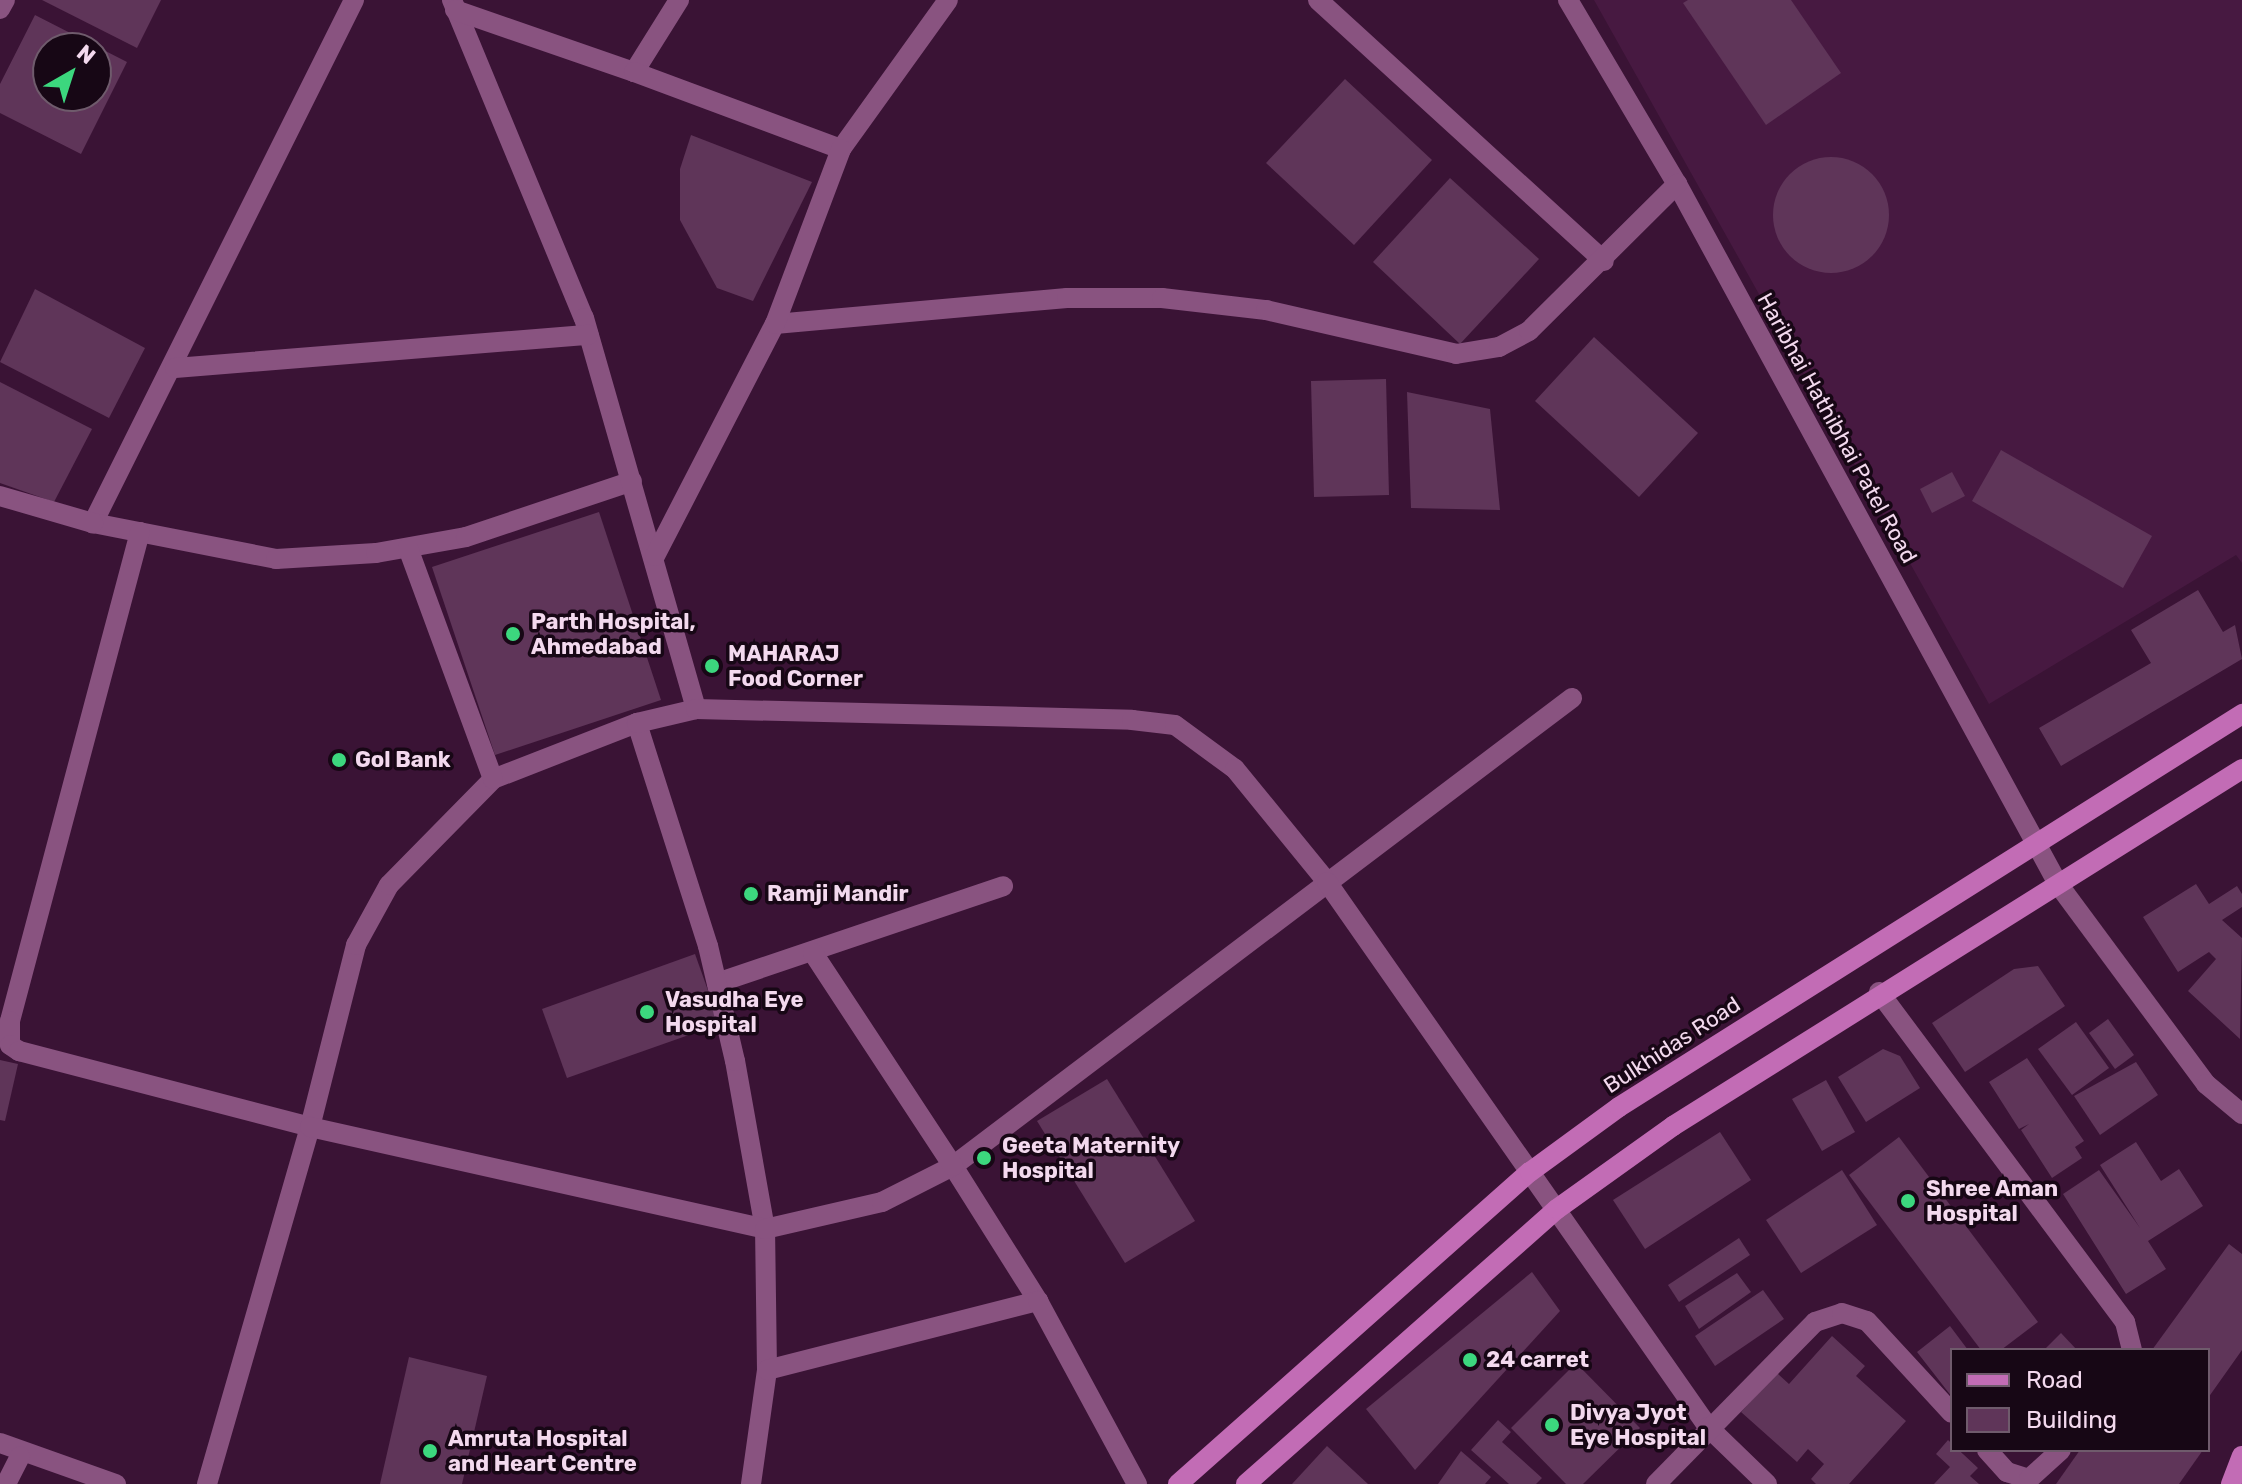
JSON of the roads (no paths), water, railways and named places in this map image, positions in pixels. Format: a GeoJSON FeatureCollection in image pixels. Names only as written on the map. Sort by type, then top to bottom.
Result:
{"type":"FeatureCollection","features":[{"type":"Feature","properties":{"kind":"street"},"geometry":{"type":"LineString","coordinates":[[0,9],[5,0]]}},
{"type":"Feature","properties":{"kind":"street"},"geometry":{"type":"LineString","coordinates":[[93,523],[175,368],[354,0]]}},
{"type":"Feature","properties":{"kind":"street"},"geometry":{"type":"LineString","coordinates":[[634,72],[679,0]]}},
{"type":"Feature","properties":{"kind":"street"},"geometry":{"type":"LineString","coordinates":[[655,556],[775,324],[841,149],[948,0]]}},
{"type":"Feature","properties":{"kind":"street"},"geometry":{"type":"LineString","coordinates":[[1318,0],[1604,261]]}},
{"type":"Feature","properties":{"kind":"street","name":"Haribhai Hathibhai Patel Road"},"geometry":{"type":"LineString","coordinates":[[1568,0],[1677,184],[2058,884],[2206,1084],[2242,1114]]}},
{"type":"Feature","properties":{"kind":"street"},"geometry":{"type":"LineString","coordinates":[[454,5],[841,149]]}},
{"type":"Feature","properties":{"kind":"street"},"geometry":{"type":"LineString","coordinates":[[454,5],[589,335],[655,556],[696,709]]}},
{"type":"Feature","properties":{"kind":"street"},"geometry":{"type":"LineString","coordinates":[[775,324],[1067,298],[1162,298],[1266,310],[1456,354],[1499,347],[1529,331],[1604,261],[1677,184]]}},
{"type":"Feature","properties":{"kind":"street"},"geometry":{"type":"LineString","coordinates":[[175,368],[589,335]]}},
{"type":"Feature","properties":{"kind":"street"},"geometry":{"type":"LineString","coordinates":[[0,496],[93,523],[276,559],[408,548],[466,537],[632,481]]}},
{"type":"Feature","properties":{"kind":"street"},"geometry":{"type":"LineString","coordinates":[[140,532],[56,831],[10,1045],[310,1127],[765,1229],[882,1202],[953,1166],[1572,698]]}},
{"type":"Feature","properties":{"kind":"street"},"geometry":{"type":"LineString","coordinates":[[408,548],[493,779]]}},
{"type":"Feature","properties":{"kind":"street"},"geometry":{"type":"LineString","coordinates":[[207,1484],[310,1127],[356,945],[389,885],[493,779],[637,723],[696,709],[1175,725],[1235,769],[1327,882],[1708,1427],[1767,1484]]}},
{"type":"Feature","properties":{"kind":"street","name":"Bulkhidas Road"},"geometry":{"type":"LineString","coordinates":[[1178,1484],[1530,1172],[1831,971],[2037,846],[2242,714]]}},
{"type":"Feature","properties":{"kind":"street"},"geometry":{"type":"LineString","coordinates":[[637,723],[717,983],[765,1229],[767,1370],[751,1484]]}},
{"type":"Feature","properties":{"kind":"street"},"geometry":{"type":"LineString","coordinates":[[1246,1484],[1557,1209],[1879,992],[2242,769]]}},
{"type":"Feature","properties":{"kind":"street"},"geometry":{"type":"LineString","coordinates":[[717,983],[813,953],[1003,886]]}},
{"type":"Feature","properties":{"kind":"street"},"geometry":{"type":"LineString","coordinates":[[813,953],[1038,1301],[1137,1484]]}},
{"type":"Feature","properties":{"kind":"street"},"geometry":{"type":"LineString","coordinates":[[1879,992],[2125,1322],[2132,1348]]}},
{"type":"Feature","properties":{"kind":"street"},"geometry":{"type":"LineString","coordinates":[[767,1370],[1038,1301]]}},
{"type":"Feature","properties":{"kind":"street"},"geometry":{"type":"LineString","coordinates":[[1656,1484],[1708,1427],[1815,1322],[1842,1313],[1867,1321],[1950,1411]]}},
{"type":"Feature","properties":{"kind":"street"},"geometry":{"type":"LineString","coordinates":[[0,1443],[20,1456],[116,1484]]}},
{"type":"Feature","properties":{"kind":"street"},"geometry":{"type":"LineString","coordinates":[[1989,1452],[2007,1472],[2029,1479],[2059,1452]]}},
{"type":"Feature","properties":{"kind":"street"},"geometry":{"type":"LineString","coordinates":[[6,1484],[20,1456]]}},
{"type":"Feature","properties":{"kind":"street"},"geometry":{"type":"LineString","coordinates":[[2231,1484],[2242,1456]]}},
{"type":"Feature","properties":{"kind":"place","name":"Parth Hospital, Ahmedabad"},"geometry":{"type":"Point","coordinates":[513,634]}},
{"type":"Feature","properties":{"kind":"place","name":"MAHARAJ Food Corner"},"geometry":{"type":"Point","coordinates":[712,666]}},
{"type":"Feature","properties":{"kind":"place","name":"Gol Bank"},"geometry":{"type":"Point","coordinates":[339,760]}},
{"type":"Feature","properties":{"kind":"place","name":"Ramji Mandir"},"geometry":{"type":"Point","coordinates":[751,894]}},
{"type":"Feature","properties":{"kind":"place","name":"Vasudha Eye Hospital"},"geometry":{"type":"Point","coordinates":[647,1012]}},
{"type":"Feature","properties":{"kind":"place","name":"Geeta Maternity Hospital"},"geometry":{"type":"Point","coordinates":[984,1158]}},
{"type":"Feature","properties":{"kind":"place","name":"Shree Aman Hospital"},"geometry":{"type":"Point","coordinates":[1908,1201]}},
{"type":"Feature","properties":{"kind":"place","name":"24 carret"},"geometry":{"type":"Point","coordinates":[1470,1360]}},
{"type":"Feature","properties":{"kind":"place","name":"Divya Jyot Eye Hospital"},"geometry":{"type":"Point","coordinates":[1552,1425]}},
{"type":"Feature","properties":{"kind":"place","name":"Amruta Hospital and Heart Centre"},"geometry":{"type":"Point","coordinates":[430,1451]}}]}
